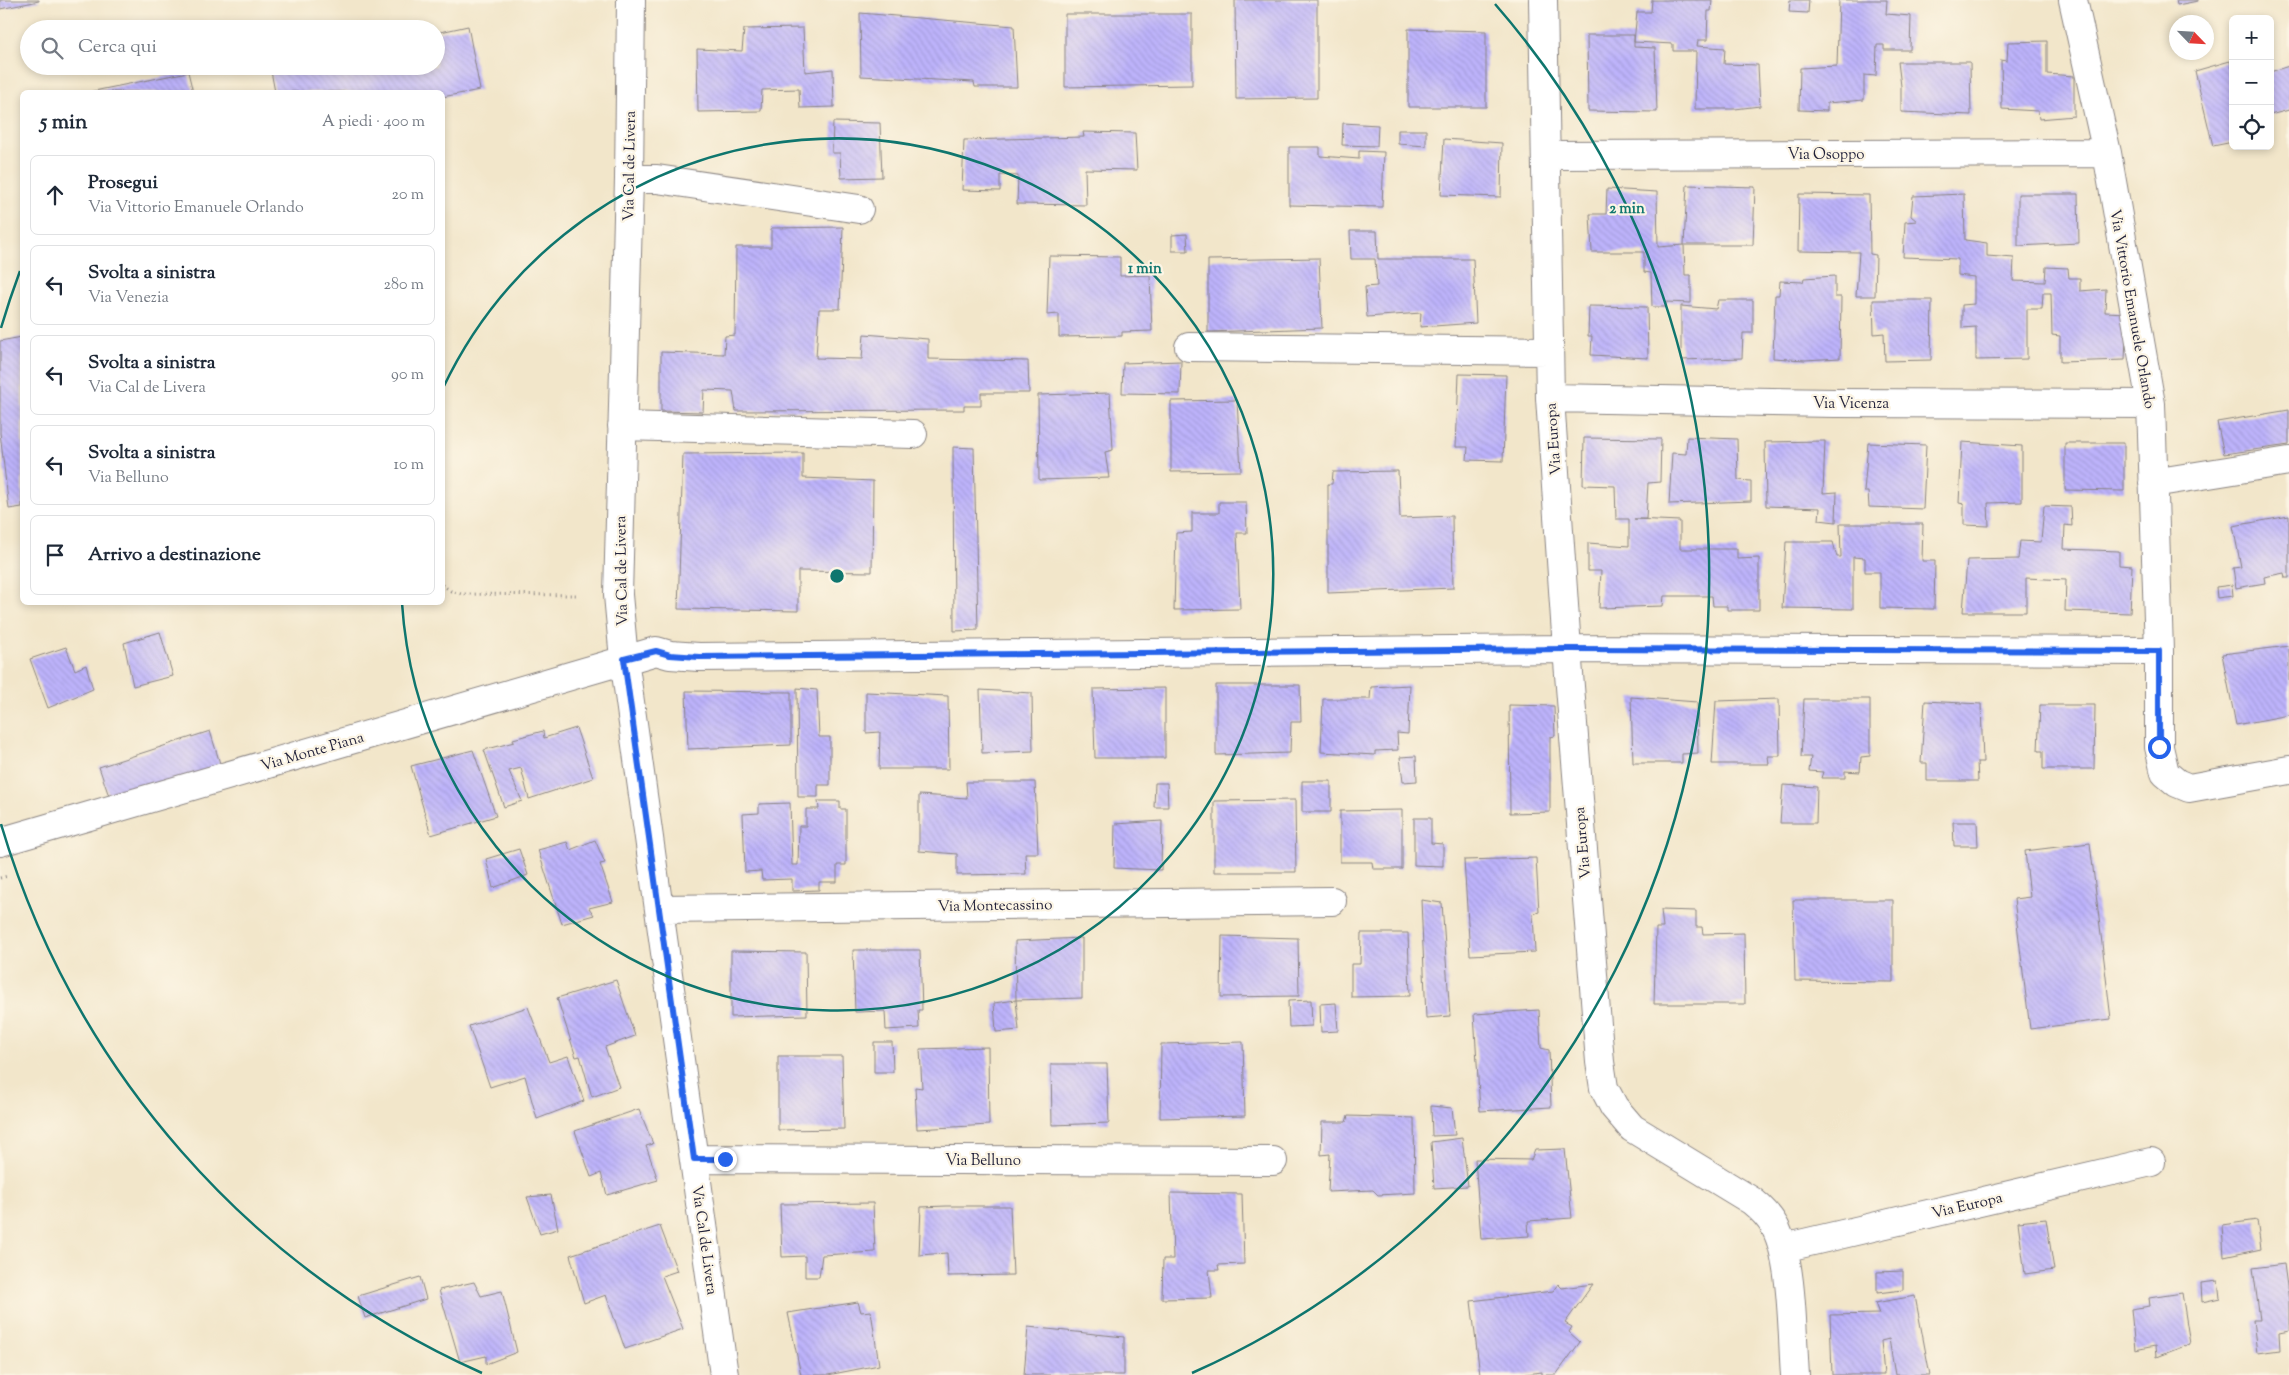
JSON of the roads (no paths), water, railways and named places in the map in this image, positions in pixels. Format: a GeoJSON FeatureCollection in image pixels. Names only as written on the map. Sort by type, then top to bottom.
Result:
{"type":"FeatureCollection","features":[{"type":"Feature","properties":{"kind":"street","name":"Via Cal de Livera"},"geometry":{"type":"LineString","coordinates":[[631,0],[629,179],[618,595],[624,659],[724,1375]]}},
{"type":"Feature","properties":{"kind":"street","name":"Via Europa"},"geometry":{"type":"LineString","coordinates":[[1543,0],[1550,398],[1567,649],[1599,1052],[1604,1088],[1614,1107],[1632,1128],[1752,1201],[1765,1212],[1776,1228],[1783,1248],[1787,1273],[1795,1375]]}},
{"type":"Feature","properties":{"kind":"street","name":"Via Vittorio Emanuele Orlando"},"geometry":{"type":"LineString","coordinates":[[2073,0],[2107,153],[2151,404],[2159,651],[2159,747],[2165,774],[2177,783],[2189,788],[2289,770]]}},
{"type":"Feature","properties":{"kind":"street","name":"Via Osoppo"},"geometry":{"type":"LineString","coordinates":[[1546,155],[2107,153]]}},
{"type":"Feature","properties":{"kind":"street"},"geometry":{"type":"LineString","coordinates":[[629,179],[657,179],[860,210]]}},
{"type":"Feature","properties":{"kind":"street"},"geometry":{"type":"LineString","coordinates":[[1189,347],[1549,351]]}},
{"type":"Feature","properties":{"kind":"street","name":"Via Vicenza"},"geometry":{"type":"LineString","coordinates":[[1550,398],[1835,403],[2151,404]]}},
{"type":"Feature","properties":{"kind":"street"},"geometry":{"type":"LineString","coordinates":[[622,426],[913,434]]}},
{"type":"Feature","properties":{"kind":"street"},"geometry":{"type":"LineString","coordinates":[[2153,483],[2289,461]]}},
{"type":"Feature","properties":{"kind":"street","name":"Via Monte Piana"},"geometry":{"type":"LineString","coordinates":[[0,842],[656,651],[670,655],[709,657],[1567,649],[2159,651]]}},
{"type":"Feature","properties":{"kind":"street","name":"Via Montecassino"},"geometry":{"type":"LineString","coordinates":[[659,909],[1332,901]]}},
{"type":"Feature","properties":{"kind":"street","name":"Via Belluno"},"geometry":{"type":"LineString","coordinates":[[694,1159],[1273,1161]]}},
{"type":"Feature","properties":{"kind":"street","name":"Via Europa"},"geometry":{"type":"LineString","coordinates":[[1783,1248],[2151,1162]]}}]}
